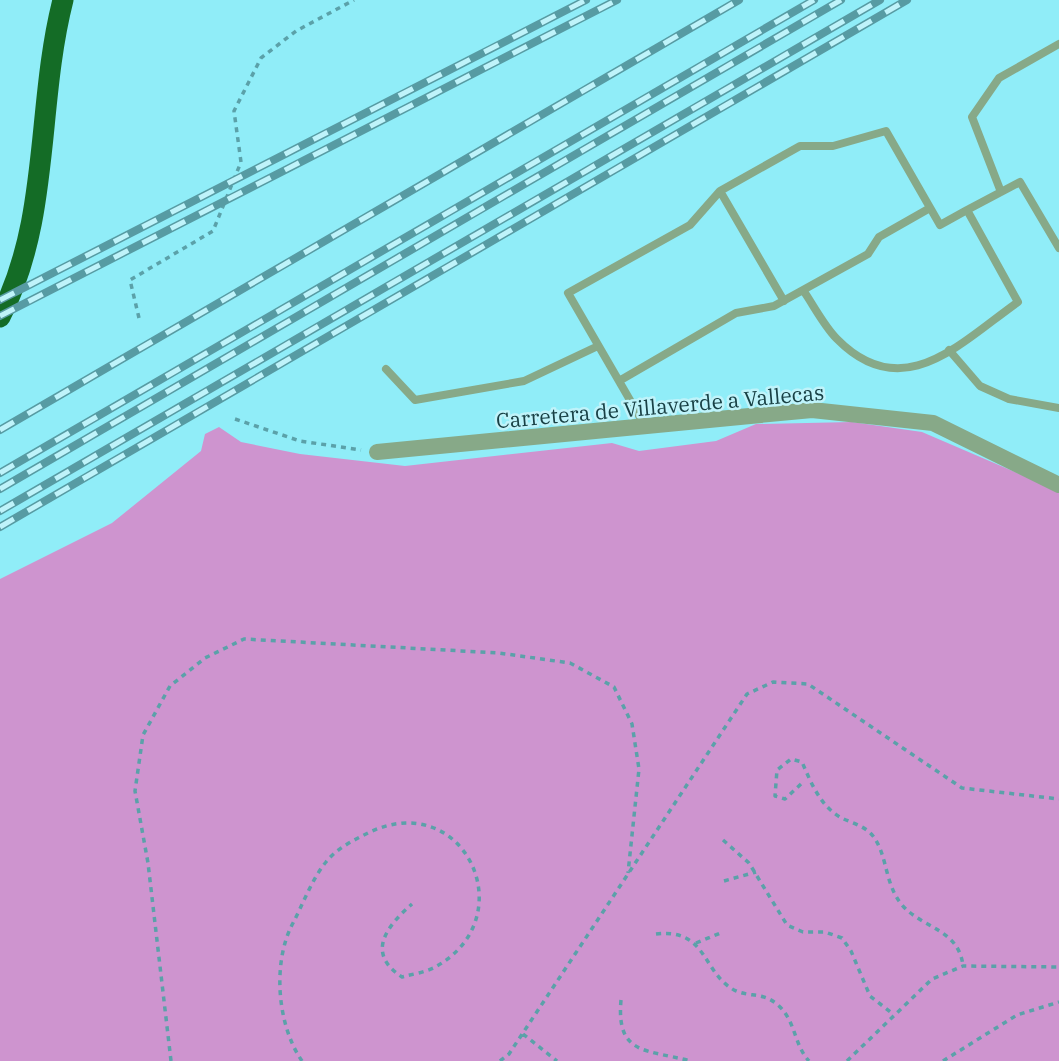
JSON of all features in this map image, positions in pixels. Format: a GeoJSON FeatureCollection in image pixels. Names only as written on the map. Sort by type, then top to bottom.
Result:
{"type":"FeatureCollection","features":[{"type":"Feature","properties":{"kind":"highway"},"geometry":{"type":"LineString","coordinates":[[0,317],[27,255],[37,195],[48,72],[63,0]]}},
{"type":"Feature","properties":{"kind":"street","name":"Carretera de Villaverde a Vallecas"},"geometry":{"type":"LineString","coordinates":[[377,452],[812,410],[933,423],[1059,485]]}},
{"type":"Feature","properties":{"kind":"lane"},"geometry":{"type":"LineString","coordinates":[[1002,192],[972,117],[999,78],[1059,44]]}},
{"type":"Feature","properties":{"kind":"lane"},"geometry":{"type":"LineString","coordinates":[[645,426],[568,293],[690,225],[720,191],[800,146],[833,146],[886,131],[940,225],[1020,182],[1059,248]]}},
{"type":"Feature","properties":{"kind":"lane"},"geometry":{"type":"LineString","coordinates":[[720,191],[784,301]]}},
{"type":"Feature","properties":{"kind":"lane"},"geometry":{"type":"LineString","coordinates":[[619,381],[736,313],[774,306],[784,301],[868,254],[879,237],[930,208]]}},
{"type":"Feature","properties":{"kind":"lane"},"geometry":{"type":"LineString","coordinates":[[803,290],[836,338],[866,363],[898,369],[928,365],[1018,302],[967,210]]}},
{"type":"Feature","properties":{"kind":"lane"},"geometry":{"type":"LineString","coordinates":[[386,369],[415,400],[524,381],[598,346]]}},
{"type":"Feature","properties":{"kind":"lane"},"geometry":{"type":"LineString","coordinates":[[949,350],[979,386],[1009,398],[1059,408]]}},
{"type":"Feature","properties":{"kind":"path"},"geometry":{"type":"LineString","coordinates":[[139,318],[130,280],[213,231],[241,162],[234,111],[261,58],[296,31],[354,0]]}},
{"type":"Feature","properties":{"kind":"path"},"geometry":{"type":"LineString","coordinates":[[234,419],[300,441],[377,452]]}},
{"type":"Feature","properties":{"kind":"path"},"geometry":{"type":"LineString","coordinates":[[171,1061],[148,863],[135,791],[143,735],[170,686],[205,658],[244,639],[499,653],[570,663],[614,687],[632,724],[639,769],[628,873]]}},
{"type":"Feature","properties":{"kind":"path"},"geometry":{"type":"LineString","coordinates":[[500,1061],[509,1055],[747,694],[773,682],[808,684],[962,788],[1059,799]]}},
{"type":"Feature","properties":{"kind":"path"},"geometry":{"type":"LineString","coordinates":[[801,784],[785,799],[775,796],[777,770],[791,759],[802,762],[821,800],[845,820],[872,835],[879,847],[887,881],[901,903],[913,915],[946,933],[962,954],[963,966]]}},
{"type":"Feature","properties":{"kind":"path"},"geometry":{"type":"LineString","coordinates":[[303,1061],[286,1029],[280,983],[287,934],[326,862],[349,842],[387,824],[412,821],[439,829],[469,855],[480,894],[478,912],[470,934],[455,954],[435,968],[402,977],[393,971],[384,958],[382,941],[388,928],[412,904]]}},
{"type":"Feature","properties":{"kind":"path"},"geometry":{"type":"LineString","coordinates":[[723,840],[756,872],[787,925],[803,932],[825,932],[842,938],[851,951],[870,996],[893,1014]]}},
{"type":"Feature","properties":{"kind":"path"},"geometry":{"type":"LineString","coordinates":[[724,881],[756,872]]}},
{"type":"Feature","properties":{"kind":"path"},"geometry":{"type":"LineString","coordinates":[[696,943],[723,932]]}},
{"type":"Feature","properties":{"kind":"path"},"geometry":{"type":"LineString","coordinates":[[656,934],[664,933],[696,943],[716,973],[733,989],[762,994],[778,1005],[792,1022],[801,1052],[809,1061]]}},
{"type":"Feature","properties":{"kind":"path"},"geometry":{"type":"LineString","coordinates":[[847,1061],[932,979],[963,966],[1059,967]]}},
{"type":"Feature","properties":{"kind":"path"},"geometry":{"type":"LineString","coordinates":[[621,1000],[619,1023],[628,1041],[643,1051],[690,1061]]}},
{"type":"Feature","properties":{"kind":"path"},"geometry":{"type":"LineString","coordinates":[[943,1061],[1017,1014],[1059,1002]]}},
{"type":"Feature","properties":{"kind":"path"},"geometry":{"type":"LineString","coordinates":[[523,1034],[557,1061]]}},
{"type":"Feature","properties":{"kind":"shaded area"},"geometry":{"type":"Polygon","coordinates":[[[852,422],[922,432],[1059,491],[1059,1061],[0,1061],[0,579],[112,523],[201,451],[205,434],[219,427],[241,442],[300,454],[405,466],[612,443],[639,451],[716,441],[756,424],[852,422]]]}},
{"type":"Feature","properties":{"kind":"railway"},"geometry":{"type":"LineString","coordinates":[[0,300],[586,0]]}},
{"type":"Feature","properties":{"kind":"railway"},"geometry":{"type":"LineString","coordinates":[[0,316],[617,0]]}},
{"type":"Feature","properties":{"kind":"railway"},"geometry":{"type":"LineString","coordinates":[[0,430],[739,0]]}},
{"type":"Feature","properties":{"kind":"railway"},"geometry":{"type":"LineString","coordinates":[[0,473],[814,0]]}},
{"type":"Feature","properties":{"kind":"railway"},"geometry":{"type":"LineString","coordinates":[[0,489],[841,0]]}},
{"type":"Feature","properties":{"kind":"railway"},"geometry":{"type":"LineString","coordinates":[[0,511],[880,0]]}},
{"type":"Feature","properties":{"kind":"railway"},"geometry":{"type":"LineString","coordinates":[[0,527],[907,0]]}}]}
